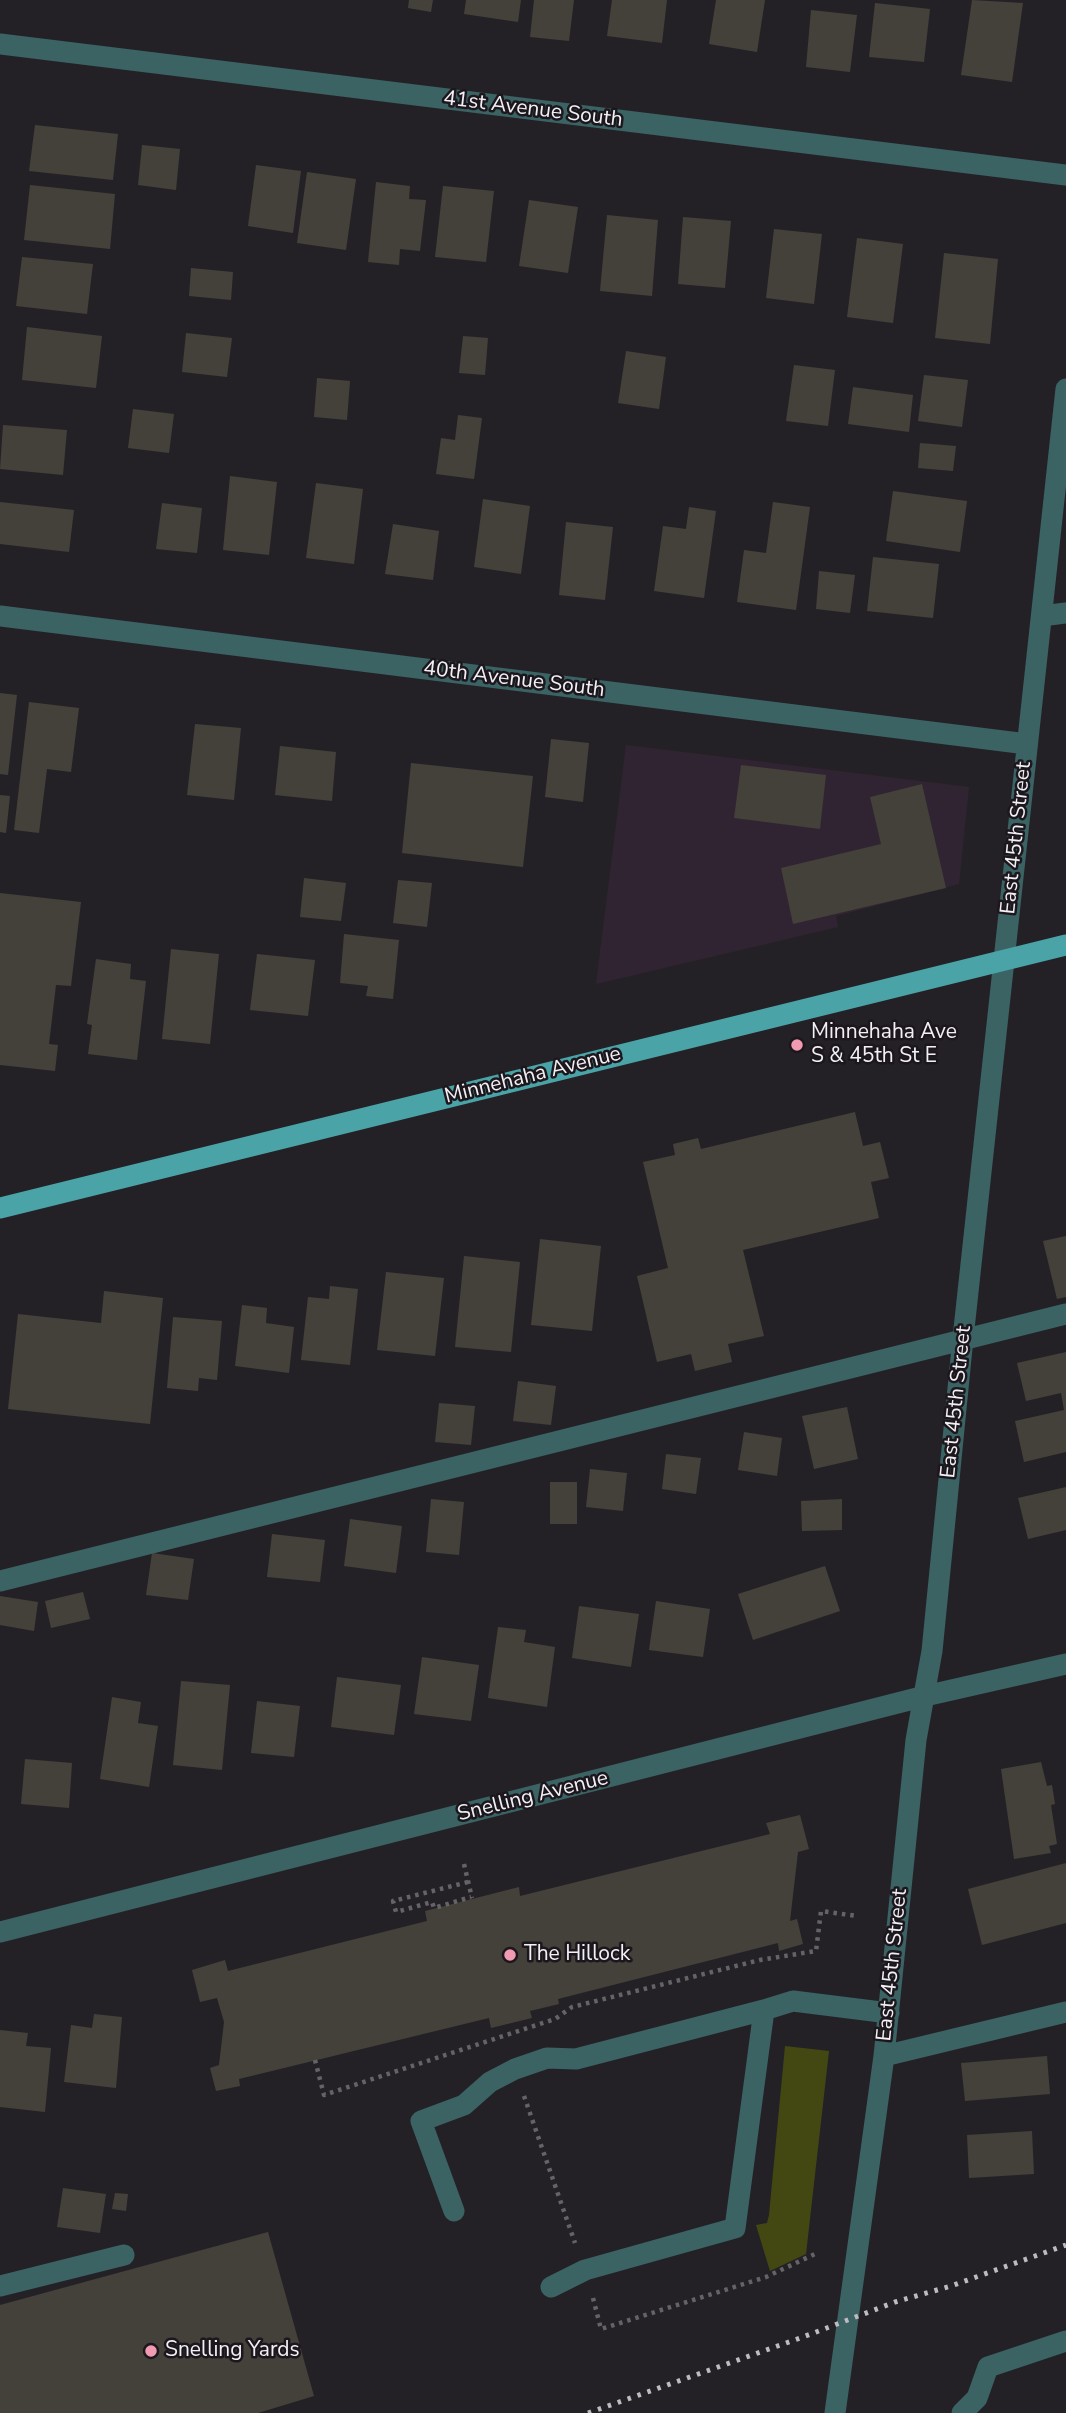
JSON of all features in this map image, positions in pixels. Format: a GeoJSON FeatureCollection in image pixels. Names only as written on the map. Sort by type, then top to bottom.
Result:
{"type":"FeatureCollection","features":[{"type":"Feature","properties":{"kind":"main road","name":"Minnehaha Avenue"},"geometry":{"type":"LineString","coordinates":[[0,1208],[1066,945]]}},
{"type":"Feature","properties":{"kind":"street","name":"41st Avenue South"},"geometry":{"type":"LineString","coordinates":[[0,44],[1066,175]]}},
{"type":"Feature","properties":{"kind":"street","name":"East 45th Street"},"geometry":{"type":"LineString","coordinates":[[835,2413],[884,2056],[916,1740],[932,1651],[963,1338],[1066,389]]}},
{"type":"Feature","properties":{"kind":"street"},"geometry":{"type":"LineString","coordinates":[[1042,615],[1066,613]]}},
{"type":"Feature","properties":{"kind":"street","name":"40th Avenue South"},"geometry":{"type":"LineString","coordinates":[[0,616],[1027,744]]}},
{"type":"Feature","properties":{"kind":"street"},"geometry":{"type":"LineString","coordinates":[[0,1581],[1066,1314]]}},
{"type":"Feature","properties":{"kind":"street","name":"Snelling Avenue"},"geometry":{"type":"LineString","coordinates":[[0,1931],[925,1696],[1066,1664]]}},
{"type":"Feature","properties":{"kind":"street"},"geometry":{"type":"LineString","coordinates":[[454,2211],[421,2121],[464,2105],[490,2082],[515,2069],[547,2058],[576,2059],[793,2001],[888,2013]]}},
{"type":"Feature","properties":{"kind":"street"},"geometry":{"type":"LineString","coordinates":[[551,2287],[585,2270],[735,2228],[764,2010]]}},
{"type":"Feature","properties":{"kind":"street"},"geometry":{"type":"LineString","coordinates":[[884,2056],[1066,2012]]}},
{"type":"Feature","properties":{"kind":"street"},"geometry":{"type":"LineString","coordinates":[[0,2286],[124,2255]]}},
{"type":"Feature","properties":{"kind":"street"},"geometry":{"type":"LineString","coordinates":[[962,2413],[977,2398],[988,2367],[1066,2341]]}},
{"type":"Feature","properties":{"kind":"path"},"geometry":{"type":"LineString","coordinates":[[464,1864],[472,1898],[433,1908],[432,1902],[396,1912],[393,1901],[468,1882]]}},
{"type":"Feature","properties":{"kind":"path"},"geometry":{"type":"LineString","coordinates":[[316,2060],[324,2095],[555,2019],[572,2007],[760,1960],[816,1951],[821,1912],[858,1916]]}},
{"type":"Feature","properties":{"kind":"path"},"geometry":{"type":"LineString","coordinates":[[500,2026],[585,2270],[601,2329],[766,2277],[815,2254]]}},
{"type":"Feature","properties":{"kind":"shaded area"},"geometry":{"type":"Polygon","coordinates":[[[626,745],[969,787],[959,884],[836,916],[838,927],[596,984],[626,745]]]}},
{"type":"Feature","properties":{"kind":"green space"},"geometry":{"type":"Polygon","coordinates":[[[785,2046],[829,2051],[806,2254],[770,2271],[756,2225],[767,2223],[769,2215],[785,2046]]]}},
{"type":"Feature","properties":{"kind":"building"},"geometry":{"type":"Polygon","coordinates":[[[409,0],[433,0],[431,12],[408,8],[409,0]]]}},
{"type":"Feature","properties":{"kind":"building"},"geometry":{"type":"Polygon","coordinates":[[[466,0],[521,0],[518,22],[464,14],[466,0]]]}},
{"type":"Feature","properties":{"kind":"building"},"geometry":{"type":"Polygon","coordinates":[[[534,0],[574,0],[569,41],[530,37],[534,0]]]}},
{"type":"Feature","properties":{"kind":"building"},"geometry":{"type":"Polygon","coordinates":[[[612,0],[667,0],[662,43],[607,36],[612,0]]]}},
{"type":"Feature","properties":{"kind":"building"},"geometry":{"type":"Polygon","coordinates":[[[716,0],[765,0],[757,52],[709,44],[716,0]]]}},
{"type":"Feature","properties":{"kind":"building"},"geometry":{"type":"Polygon","coordinates":[[[972,0],[1023,3],[1012,82],[961,75],[972,0]]]}},
{"type":"Feature","properties":{"kind":"building"},"geometry":{"type":"Polygon","coordinates":[[[875,3],[930,9],[924,62],[869,57],[875,3]]]}},
{"type":"Feature","properties":{"kind":"building"},"geometry":{"type":"Polygon","coordinates":[[[811,10],[857,15],[850,72],[806,67],[811,10]]]}},
{"type":"Feature","properties":{"kind":"building"},"geometry":{"type":"Polygon","coordinates":[[[35,125],[118,134],[113,180],[29,171],[35,125]]]}},
{"type":"Feature","properties":{"kind":"building"},"geometry":{"type":"Polygon","coordinates":[[[142,145],[180,149],[176,190],[138,185],[142,145]]]}},
{"type":"Feature","properties":{"kind":"building"},"geometry":{"type":"Polygon","coordinates":[[[256,165],[301,171],[293,233],[248,226],[256,165]]]}},
{"type":"Feature","properties":{"kind":"building"},"geometry":{"type":"Polygon","coordinates":[[[307,172],[356,179],[346,250],[297,243],[307,172]]]}},
{"type":"Feature","properties":{"kind":"building"},"geometry":{"type":"Polygon","coordinates":[[[376,182],[410,186],[409,199],[426,200],[420,251],[400,249],[399,265],[368,262],[376,182]]]}},
{"type":"Feature","properties":{"kind":"building"},"geometry":{"type":"Polygon","coordinates":[[[30,185],[115,194],[110,249],[24,240],[30,185]]]}},
{"type":"Feature","properties":{"kind":"building"},"geometry":{"type":"Polygon","coordinates":[[[443,186],[494,191],[486,262],[435,257],[443,186]]]}},
{"type":"Feature","properties":{"kind":"building"},"geometry":{"type":"Polygon","coordinates":[[[529,200],[578,207],[568,273],[519,266],[529,200]]]}},
{"type":"Feature","properties":{"kind":"building"},"geometry":{"type":"Polygon","coordinates":[[[607,215],[658,220],[652,296],[600,291],[607,215]]]}},
{"type":"Feature","properties":{"kind":"building"},"geometry":{"type":"Polygon","coordinates":[[[683,217],[731,221],[725,288],[678,284],[683,217]]]}},
{"type":"Feature","properties":{"kind":"building"},"geometry":{"type":"Polygon","coordinates":[[[774,229],[822,234],[814,304],[766,298],[774,229]]]}},
{"type":"Feature","properties":{"kind":"building"},"geometry":{"type":"Polygon","coordinates":[[[857,238],[903,244],[893,323],[847,317],[857,238]]]}},
{"type":"Feature","properties":{"kind":"building"},"geometry":{"type":"Polygon","coordinates":[[[944,253],[998,259],[990,344],[935,338],[944,253]]]}},
{"type":"Feature","properties":{"kind":"building"},"geometry":{"type":"Polygon","coordinates":[[[22,257],[93,264],[87,314],[16,306],[22,257]]]}},
{"type":"Feature","properties":{"kind":"building"},"geometry":{"type":"Polygon","coordinates":[[[191,268],[233,272],[231,300],[189,296],[191,268]]]}},
{"type":"Feature","properties":{"kind":"building"},"geometry":{"type":"Polygon","coordinates":[[[27,327],[102,336],[96,388],[22,380],[27,327]]]}},
{"type":"Feature","properties":{"kind":"building"},"geometry":{"type":"Polygon","coordinates":[[[186,333],[232,338],[227,377],[182,372],[186,333]]]}},
{"type":"Feature","properties":{"kind":"building"},"geometry":{"type":"Polygon","coordinates":[[[463,336],[488,338],[485,375],[459,373],[463,336]]]}},
{"type":"Feature","properties":{"kind":"building"},"geometry":{"type":"Polygon","coordinates":[[[626,351],[666,357],[659,409],[618,403],[626,351]]]}},
{"type":"Feature","properties":{"kind":"building"},"geometry":{"type":"Polygon","coordinates":[[[794,365],[835,370],[828,426],[786,421],[794,365]]]}},
{"type":"Feature","properties":{"kind":"building"},"geometry":{"type":"Polygon","coordinates":[[[924,375],[968,380],[962,427],[918,421],[924,375]]]}},
{"type":"Feature","properties":{"kind":"building"},"geometry":{"type":"Polygon","coordinates":[[[317,378],[350,381],[347,420],[314,417],[317,378]]]}},
{"type":"Feature","properties":{"kind":"building"},"geometry":{"type":"Polygon","coordinates":[[[853,387],[913,395],[909,432],[848,424],[853,387]]]}},
{"type":"Feature","properties":{"kind":"building"},"geometry":{"type":"Polygon","coordinates":[[[133,409],[174,414],[169,453],[128,448],[133,409]]]}},
{"type":"Feature","properties":{"kind":"building"},"geometry":{"type":"Polygon","coordinates":[[[458,415],[482,418],[474,479],[436,474],[441,438],[455,440],[458,415]]]}},
{"type":"Feature","properties":{"kind":"building"},"geometry":{"type":"Polygon","coordinates":[[[3,425],[67,430],[63,475],[0,469],[3,425]]]}},
{"type":"Feature","properties":{"kind":"building"},"geometry":{"type":"Polygon","coordinates":[[[920,443],[956,446],[953,471],[918,468],[920,443]]]}},
{"type":"Feature","properties":{"kind":"building"},"geometry":{"type":"Polygon","coordinates":[[[230,476],[277,482],[269,555],[223,550],[230,476]]]}},
{"type":"Feature","properties":{"kind":"building"},"geometry":{"type":"Polygon","coordinates":[[[316,483],[363,489],[354,564],[306,558],[316,483]]]}},
{"type":"Feature","properties":{"kind":"building"},"geometry":{"type":"Polygon","coordinates":[[[893,491],[967,501],[960,552],[886,541],[893,491]]]}},
{"type":"Feature","properties":{"kind":"building"},"geometry":{"type":"Polygon","coordinates":[[[483,499],[530,506],[521,574],[474,567],[483,499]]]}},
{"type":"Feature","properties":{"kind":"building"},"geometry":{"type":"Polygon","coordinates":[[[0,502],[74,510],[69,552],[0,544],[0,502]]]}},
{"type":"Feature","properties":{"kind":"building"},"geometry":{"type":"Polygon","coordinates":[[[773,502],[810,507],[796,610],[737,602],[744,550],[766,553],[773,502]]]}},
{"type":"Feature","properties":{"kind":"building"},"geometry":{"type":"Polygon","coordinates":[[[162,503],[202,508],[197,553],[156,549],[162,503]]]}},
{"type":"Feature","properties":{"kind":"building"},"geometry":{"type":"Polygon","coordinates":[[[689,507],[716,511],[704,598],[654,591],[663,526],[686,529],[689,507]]]}},
{"type":"Feature","properties":{"kind":"building"},"geometry":{"type":"Polygon","coordinates":[[[566,522],[613,527],[605,600],[559,595],[566,522]]]}},
{"type":"Feature","properties":{"kind":"building"},"geometry":{"type":"Polygon","coordinates":[[[393,524],[439,531],[433,580],[385,574],[393,524]]]}},
{"type":"Feature","properties":{"kind":"building"},"geometry":{"type":"Polygon","coordinates":[[[873,557],[939,564],[933,618],[867,611],[873,557]]]}},
{"type":"Feature","properties":{"kind":"building"},"geometry":{"type":"Polygon","coordinates":[[[819,571],[855,575],[850,613],[816,609],[819,571]]]}},
{"type":"Feature","properties":{"kind":"building"},"geometry":{"type":"Polygon","coordinates":[[[0,693],[17,695],[8,775],[0,774],[0,693]]]}},
{"type":"Feature","properties":{"kind":"building"},"geometry":{"type":"Polygon","coordinates":[[[29,702],[79,708],[71,772],[47,769],[39,833],[14,830],[29,702]]]}},
{"type":"Feature","properties":{"kind":"building"},"geometry":{"type":"Polygon","coordinates":[[[195,724],[241,728],[234,800],[187,795],[195,724]]]}},
{"type":"Feature","properties":{"kind":"building"},"geometry":{"type":"Polygon","coordinates":[[[551,739],[589,743],[583,802],[545,797],[551,739]]]}},
{"type":"Feature","properties":{"kind":"building"},"geometry":{"type":"Polygon","coordinates":[[[280,746],[336,752],[332,801],[275,795],[280,746]]]}},
{"type":"Feature","properties":{"kind":"building"},"geometry":{"type":"Polygon","coordinates":[[[411,763],[533,776],[523,867],[402,853],[411,763]]]}},
{"type":"Feature","properties":{"kind":"building"},"geometry":{"type":"Polygon","coordinates":[[[741,765],[826,775],[820,829],[734,818],[741,765]]]}},
{"type":"Feature","properties":{"kind":"building"},"geometry":{"type":"Polygon","coordinates":[[[922,784],[946,888],[793,924],[781,868],[881,844],[870,797],[922,784]]]}},
{"type":"Feature","properties":{"kind":"building"},"geometry":{"type":"Polygon","coordinates":[[[0,795],[10,796],[6,833],[0,832],[0,795]]]}},
{"type":"Feature","properties":{"kind":"building"},"geometry":{"type":"Polygon","coordinates":[[[304,878],[346,883],[341,921],[300,917],[304,878]]]}},
{"type":"Feature","properties":{"kind":"building"},"geometry":{"type":"Polygon","coordinates":[[[398,880],[432,883],[427,927],[393,923],[398,880]]]}},
{"type":"Feature","properties":{"kind":"building"},"geometry":{"type":"Polygon","coordinates":[[[0,893],[81,902],[71,986],[56,985],[49,1044],[58,1045],[55,1071],[0,1065],[0,893]]]}},
{"type":"Feature","properties":{"kind":"building"},"geometry":{"type":"Polygon","coordinates":[[[344,934],[399,940],[393,999],[366,996],[368,986],[340,983],[344,934]]]}},
{"type":"Feature","properties":{"kind":"building"},"geometry":{"type":"Polygon","coordinates":[[[171,949],[219,954],[210,1044],[162,1039],[171,949]]]}},
{"type":"Feature","properties":{"kind":"building"},"geometry":{"type":"Polygon","coordinates":[[[257,954],[315,960],[308,1016],[250,1010],[257,954]]]}},
{"type":"Feature","properties":{"kind":"building"},"geometry":{"type":"Polygon","coordinates":[[[96,959],[131,964],[130,979],[146,981],[137,1060],[88,1054],[92,1025],[87,1024],[96,959]]]}},
{"type":"Feature","properties":{"kind":"building"},"geometry":{"type":"Polygon","coordinates":[[[855,1112],[863,1146],[880,1142],[889,1178],[871,1182],[879,1218],[743,1250],[764,1336],[728,1344],[732,1362],[695,1371],[691,1354],[657,1362],[637,1276],[668,1268],[643,1162],[675,1155],[673,1144],[698,1138],[701,1149],[855,1112]]]}},
{"type":"Feature","properties":{"kind":"building"},"geometry":{"type":"Polygon","coordinates":[[[1066,1236],[1066,1297],[1057,1299],[1043,1241],[1066,1236]]]}},
{"type":"Feature","properties":{"kind":"building"},"geometry":{"type":"Polygon","coordinates":[[[540,1239],[601,1246],[592,1331],[531,1325],[540,1239]]]}},
{"type":"Feature","properties":{"kind":"building"},"geometry":{"type":"Polygon","coordinates":[[[464,1256],[520,1262],[511,1352],[455,1347],[464,1256]]]}},
{"type":"Feature","properties":{"kind":"building"},"geometry":{"type":"Polygon","coordinates":[[[386,1272],[444,1278],[435,1356],[377,1350],[386,1272]]]}},
{"type":"Feature","properties":{"kind":"building"},"geometry":{"type":"Polygon","coordinates":[[[330,1286],[358,1289],[350,1365],[301,1360],[308,1297],[329,1299],[330,1286]]]}},
{"type":"Feature","properties":{"kind":"building"},"geometry":{"type":"Polygon","coordinates":[[[104,1291],[163,1298],[150,1424],[8,1409],[18,1314],[101,1323],[104,1291]]]}},
{"type":"Feature","properties":{"kind":"building"},"geometry":{"type":"Polygon","coordinates":[[[242,1305],[267,1308],[266,1323],[294,1327],[289,1373],[235,1366],[242,1305]]]}},
{"type":"Feature","properties":{"kind":"building"},"geometry":{"type":"Polygon","coordinates":[[[173,1317],[222,1321],[217,1380],[199,1378],[198,1391],[167,1388],[173,1317]]]}},
{"type":"Feature","properties":{"kind":"building"},"geometry":{"type":"Polygon","coordinates":[[[1066,1352],[1066,1452],[1024,1462],[1015,1421],[1064,1410],[1061,1393],[1026,1401],[1017,1363],[1066,1352]]]}},
{"type":"Feature","properties":{"kind":"building"},"geometry":{"type":"Polygon","coordinates":[[[518,1381],[556,1386],[551,1425],[513,1421],[518,1381]]]}},
{"type":"Feature","properties":{"kind":"building"},"geometry":{"type":"Polygon","coordinates":[[[439,1403],[475,1406],[471,1445],[435,1442],[439,1403]]]}},
{"type":"Feature","properties":{"kind":"building"},"geometry":{"type":"Polygon","coordinates":[[[847,1407],[858,1459],[814,1469],[802,1416],[847,1407]]]}},
{"type":"Feature","properties":{"kind":"building"},"geometry":{"type":"Polygon","coordinates":[[[744,1432],[782,1438],[777,1476],[738,1470],[744,1432]]]}},
{"type":"Feature","properties":{"kind":"building"},"geometry":{"type":"Polygon","coordinates":[[[666,1454],[701,1458],[696,1494],[662,1489],[666,1454]]]}},
{"type":"Feature","properties":{"kind":"building"},"geometry":{"type":"Polygon","coordinates":[[[590,1469],[627,1473],[623,1511],[586,1507],[590,1469]]]}},
{"type":"Feature","properties":{"kind":"building"},"geometry":{"type":"Polygon","coordinates":[[[550,1482],[577,1482],[577,1524],[550,1524],[550,1482]]]}},
{"type":"Feature","properties":{"kind":"building"},"geometry":{"type":"Polygon","coordinates":[[[1066,1487],[1066,1530],[1028,1539],[1018,1498],[1066,1487]]]}},
{"type":"Feature","properties":{"kind":"building"},"geometry":{"type":"Polygon","coordinates":[[[431,1499],[464,1502],[459,1555],[426,1552],[431,1499]]]}},
{"type":"Feature","properties":{"kind":"building"},"geometry":{"type":"Polygon","coordinates":[[[842,1499],[842,1530],[802,1531],[801,1501],[842,1499]]]}},
{"type":"Feature","properties":{"kind":"building"},"geometry":{"type":"Polygon","coordinates":[[[350,1519],[402,1526],[396,1573],[344,1566],[350,1519]]]}},
{"type":"Feature","properties":{"kind":"building"},"geometry":{"type":"Polygon","coordinates":[[[272,1534],[325,1540],[320,1582],[267,1577],[272,1534]]]}},
{"type":"Feature","properties":{"kind":"building"},"geometry":{"type":"Polygon","coordinates":[[[152,1553],[194,1559],[188,1600],[146,1595],[152,1553]]]}},
{"type":"Feature","properties":{"kind":"building"},"geometry":{"type":"Polygon","coordinates":[[[825,1566],[840,1611],[753,1640],[738,1594],[825,1566]]]}},
{"type":"Feature","properties":{"kind":"building"},"geometry":{"type":"Polygon","coordinates":[[[83,1592],[90,1619],[51,1628],[45,1601],[83,1592]]]}},
{"type":"Feature","properties":{"kind":"building"},"geometry":{"type":"Polygon","coordinates":[[[0,1596],[38,1602],[34,1631],[0,1625],[0,1596]]]}},
{"type":"Feature","properties":{"kind":"building"},"geometry":{"type":"Polygon","coordinates":[[[656,1601],[710,1609],[703,1657],[649,1650],[656,1601]]]}},
{"type":"Feature","properties":{"kind":"building"},"geometry":{"type":"Polygon","coordinates":[[[579,1606],[639,1614],[631,1667],[572,1658],[579,1606]]]}},
{"type":"Feature","properties":{"kind":"building"},"geometry":{"type":"Polygon","coordinates":[[[498,1627],[526,1630],[524,1642],[555,1647],[547,1707],[488,1698],[498,1627]]]}},
{"type":"Feature","properties":{"kind":"building"},"geometry":{"type":"Polygon","coordinates":[[[422,1657],[479,1665],[471,1721],[414,1714],[422,1657]]]}},
{"type":"Feature","properties":{"kind":"building"},"geometry":{"type":"Polygon","coordinates":[[[337,1677],[401,1685],[394,1735],[331,1727],[337,1677]]]}},
{"type":"Feature","properties":{"kind":"building"},"geometry":{"type":"Polygon","coordinates":[[[181,1681],[230,1685],[222,1770],[173,1765],[181,1681]]]}},
{"type":"Feature","properties":{"kind":"building"},"geometry":{"type":"Polygon","coordinates":[[[112,1697],[141,1702],[138,1723],[158,1726],[149,1787],[100,1779],[112,1697]]]}},
{"type":"Feature","properties":{"kind":"building"},"geometry":{"type":"Polygon","coordinates":[[[257,1701],[300,1706],[294,1757],[251,1753],[257,1701]]]}},
{"type":"Feature","properties":{"kind":"building"},"geometry":{"type":"Polygon","coordinates":[[[25,1759],[72,1763],[69,1808],[21,1804],[25,1759]]]}},
{"type":"Feature","properties":{"kind":"building"},"geometry":{"type":"Polygon","coordinates":[[[1041,1762],[1047,1786],[1052,1785],[1055,1804],[1051,1805],[1057,1844],[1049,1846],[1051,1853],[1014,1859],[1001,1769],[1041,1762]]]}},
{"type":"Feature","properties":{"kind":"building","name":"The Hillock"},"geometry":{"type":"Polygon","coordinates":[[[800,1815],[809,1849],[798,1852],[790,1921],[797,1919],[803,1944],[779,1951],[778,1943],[558,1999],[559,2004],[530,2011],[532,2018],[491,2028],[489,2018],[239,2079],[240,2086],[216,2091],[210,2068],[219,2065],[224,2022],[217,1998],[200,2002],[192,1970],[225,1960],[228,1971],[427,1921],[425,1911],[519,1887],[520,1896],[770,1834],[766,1823],[800,1815]]]}},
{"type":"Feature","properties":{"kind":"building"},"geometry":{"type":"Polygon","coordinates":[[[1066,1863],[1066,1923],[982,1945],[968,1889],[1066,1863]]]}},
{"type":"Feature","properties":{"kind":"building"},"geometry":{"type":"Polygon","coordinates":[[[94,2014],[122,2017],[116,2088],[64,2082],[71,2025],[92,2028],[94,2014]]]}},
{"type":"Feature","properties":{"kind":"building"},"geometry":{"type":"Polygon","coordinates":[[[0,2030],[28,2033],[26,2046],[51,2048],[45,2112],[0,2107],[0,2030]]]}},
{"type":"Feature","properties":{"kind":"building"},"geometry":{"type":"Polygon","coordinates":[[[1047,2056],[1050,2094],[965,2101],[961,2063],[1047,2056]]]}},
{"type":"Feature","properties":{"kind":"building"},"geometry":{"type":"Polygon","coordinates":[[[1032,2131],[1034,2174],[969,2178],[967,2135],[1032,2131]]]}},
{"type":"Feature","properties":{"kind":"building"},"geometry":{"type":"Polygon","coordinates":[[[63,2188],[106,2194],[100,2233],[57,2227],[63,2188]]]}},
{"type":"Feature","properties":{"kind":"building"},"geometry":{"type":"Polygon","coordinates":[[[115,2193],[128,2194],[126,2211],[112,2209],[115,2193]]]}},
{"type":"Feature","properties":{"kind":"building","name":"Snelling Yards"},"geometry":{"type":"Polygon","coordinates":[[[268,2232],[314,2396],[258,2413],[0,2413],[0,2305],[268,2232]]]}},
{"type":"Feature","properties":{"kind":"railway"},"geometry":{"type":"LineString","coordinates":[[588,2413],[895,2302],[951,2286],[1066,2245]]}},
{"type":"Feature","properties":{"kind":"place","name":"Minnehaha Ave S & 45th St E"},"geometry":{"type":"Point","coordinates":[797,1045]}},
{"type":"Feature","properties":{"kind":"place","name":"The Hillock"},"geometry":{"type":"Point","coordinates":[510,1955]}},
{"type":"Feature","properties":{"kind":"place","name":"Snelling Yards"},"geometry":{"type":"Point","coordinates":[151,2351]}}]}
